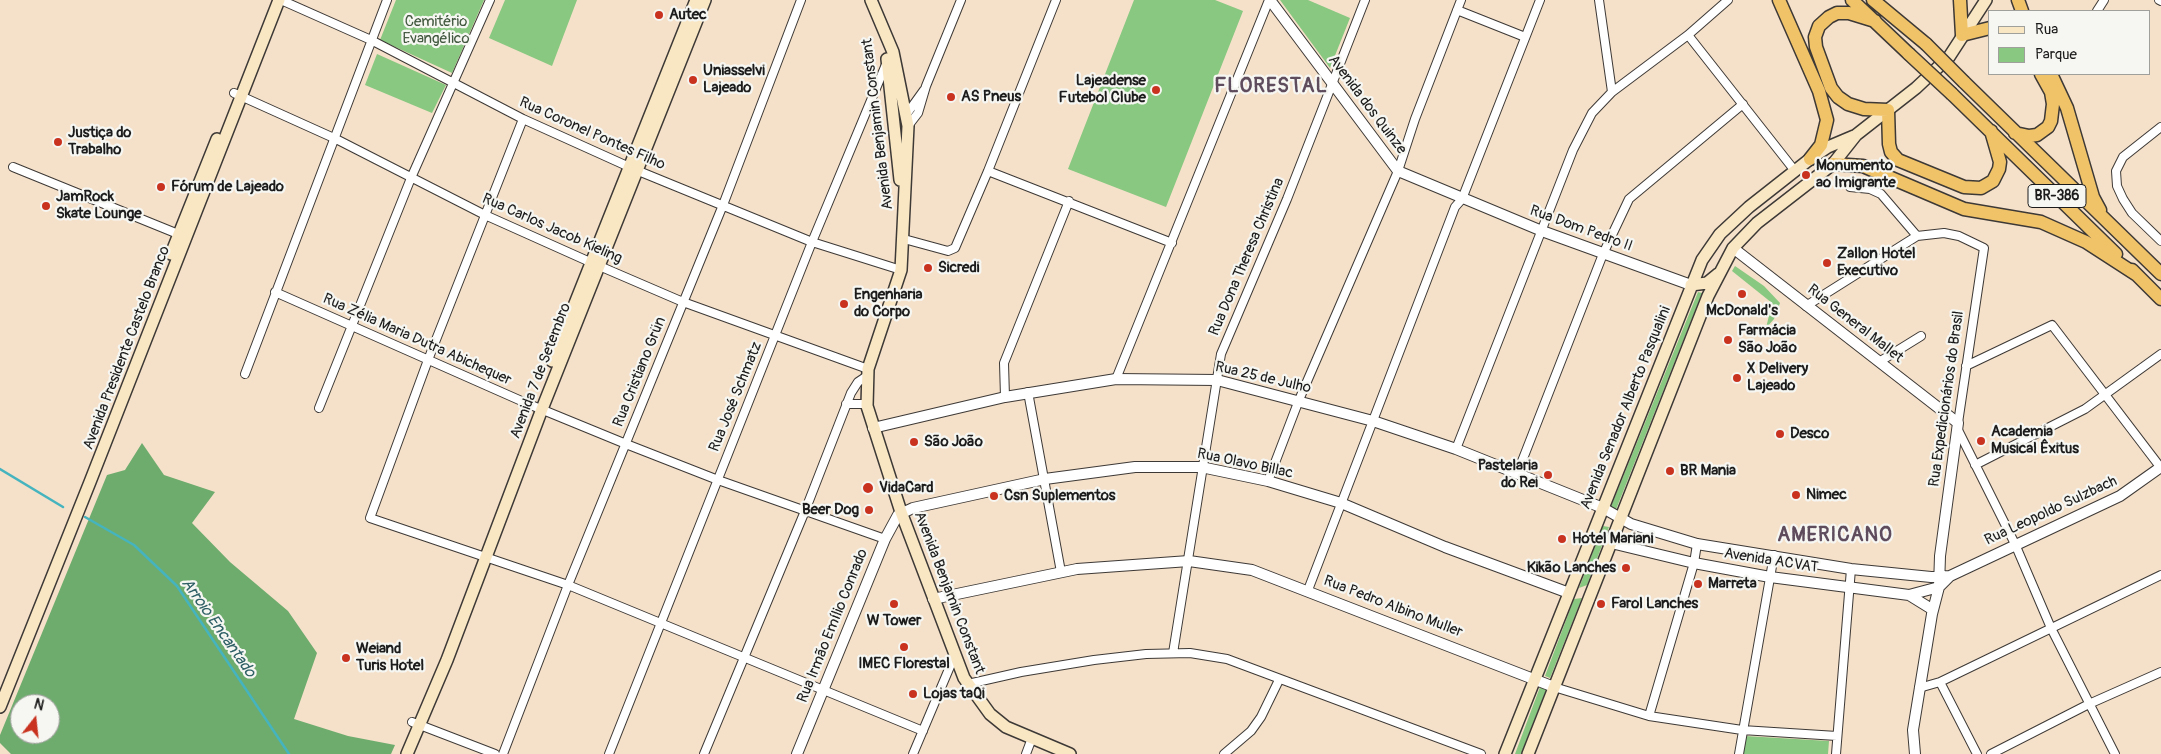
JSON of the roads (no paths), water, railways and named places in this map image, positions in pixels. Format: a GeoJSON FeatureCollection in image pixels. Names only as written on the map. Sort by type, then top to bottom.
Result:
{"type":"FeatureCollection","features":[{"type":"Feature","properties":{"kind":"highway"},"geometry":{"type":"LineString","coordinates":[[1779,0],[1819,91],[1826,120],[1821,145],[1810,159]]}},
{"type":"Feature","properties":{"kind":"highway","name":"BR-386"},"geometry":{"type":"LineString","coordinates":[[1852,0],[1991,131],[2161,299]]}},
{"type":"Feature","properties":{"kind":"highway","name":"BR-386"},"geometry":{"type":"LineString","coordinates":[[1873,0],[1926,44],[2014,133],[2161,274]]}},
{"type":"Feature","properties":{"kind":"highway"},"geometry":{"type":"LineString","coordinates":[[1960,0],[1962,35],[1988,28]]}},
{"type":"Feature","properties":{"kind":"highway"},"geometry":{"type":"LineString","coordinates":[[1874,21],[1849,13],[1837,13],[1819,26],[1815,37],[1816,47],[1831,88],[1838,97],[1848,104],[1864,109],[1888,110],[1889,144],[1898,160],[1964,187],[1980,188],[1997,177],[2000,162],[1991,131]]}},
{"type":"Feature","properties":{"kind":"highway"},"geometry":{"type":"LineString","coordinates":[[2014,133],[2029,136],[2037,135],[2048,127],[2051,121],[2053,104],[2051,92],[2042,75]]}},
{"type":"Feature","properties":{"kind":"highway"},"geometry":{"type":"LineString","coordinates":[[2051,75],[2066,108],[2093,197],[2104,219]]}},
{"type":"Feature","properties":{"kind":"highway"},"geometry":{"type":"LineString","coordinates":[[1833,164],[1863,166],[1964,209],[2041,222],[2086,242],[2137,275]]}},
{"type":"Feature","properties":{"kind":"main road","name":"Avenida Presidente Castelo Branco"},"geometry":{"type":"LineString","coordinates":[[0,707],[120,394],[220,142],[271,0]]}},
{"type":"Feature","properties":{"kind":"main road","name":"Avenida Presidente Castelo Branco"},"geometry":{"type":"LineString","coordinates":[[238,95],[280,0]]}},
{"type":"Feature","properties":{"kind":"main road","name":"Avenida 7 de Setembro"},"geometry":{"type":"LineString","coordinates":[[407,754],[436,666],[481,557],[571,322],[689,27],[696,0]]}},
{"type":"Feature","properties":{"kind":"main road","name":"Avenida 7 de Setembro"},"geometry":{"type":"LineString","coordinates":[[689,27],[705,0]]}},
{"type":"Feature","properties":{"kind":"main road","name":"Avenida Benjamin Constant"},"geometry":{"type":"LineString","coordinates":[[870,0],[890,56],[907,121],[904,239],[901,270],[868,373],[866,404],[954,657],[968,684],[997,720],[1006,727],[1070,754]]}},
{"type":"Feature","properties":{"kind":"main road","name":"Avenida Senador Alberto Pasqualini"},"geometry":{"type":"LineString","coordinates":[[1528,754],[1708,296],[1733,248],[1757,223],[1833,164],[1856,135],[1916,88],[1949,56],[1986,0]]}},
{"type":"Feature","properties":{"kind":"main road","name":"Avenida Benjamin Constant"},"geometry":{"type":"LineString","coordinates":[[890,56],[904,216]]}},
{"type":"Feature","properties":{"kind":"main road"},"geometry":{"type":"LineString","coordinates":[[895,124],[901,130],[907,121]]}},
{"type":"Feature","properties":{"kind":"main road","name":"Avenida Senador Alberto Pasqualini"},"geometry":{"type":"LineString","coordinates":[[1505,754],[1702,260],[1720,234],[1749,207],[1810,159],[1828,147],[1856,135]]}},
{"type":"Feature","properties":{"kind":"main road"},"geometry":{"type":"LineString","coordinates":[[1787,199],[1798,180],[1795,171]]}},
{"type":"Feature","properties":{"kind":"main road"},"geometry":{"type":"LineString","coordinates":[[1733,248],[1728,241],[1729,236],[1749,207]]}},
{"type":"Feature","properties":{"kind":"main road"},"geometry":{"type":"LineString","coordinates":[[1691,285],[1707,282],[1721,271]]}},
{"type":"Feature","properties":{"kind":"main road","name":"Avenida Presidente Castelo Branco"},"geometry":{"type":"LineString","coordinates":[[0,686],[120,394]]}},
{"type":"Feature","properties":{"kind":"main road"},"geometry":{"type":"LineString","coordinates":[[1569,593],[1587,590],[1595,582]]}},
{"type":"Feature","properties":{"kind":"main road","name":"Avenida 7 de Setembro"},"geometry":{"type":"LineString","coordinates":[[399,754],[416,724]]}},
{"type":"Feature","properties":{"kind":"street","name":"Rua Coronel Pontes Filho"},"geometry":{"type":"LineString","coordinates":[[280,0],[371,40],[523,119],[632,168],[812,242],[901,270]]}},
{"type":"Feature","properties":{"kind":"street"},"geometry":{"type":"LineString","coordinates":[[245,374],[387,0]]}},
{"type":"Feature","properties":{"kind":"street"},"geometry":{"type":"LineString","coordinates":[[319,408],[350,326],[411,178],[490,0]]}},
{"type":"Feature","properties":{"kind":"street","name":"Rua Cristiano Grün"},"geometry":{"type":"LineString","coordinates":[[503,754],[568,585],[722,205],[801,0]]}},
{"type":"Feature","properties":{"kind":"street"},"geometry":{"type":"LineString","coordinates":[[907,121],[918,113],[926,86],[961,0]]}},
{"type":"Feature","properties":{"kind":"street"},"geometry":{"type":"LineString","coordinates":[[904,239],[948,251],[952,250],[988,171],[1056,0]]}},
{"type":"Feature","properties":{"kind":"street"},"geometry":{"type":"LineString","coordinates":[[1116,378],[1270,0]]}},
{"type":"Feature","properties":{"kind":"street","name":"Avenida dos Quinze"},"geometry":{"type":"LineString","coordinates":[[1270,0],[1398,171],[1462,199]]}},
{"type":"Feature","properties":{"kind":"street","name":"Rua Dona Theresa Christina"},"geometry":{"type":"LineString","coordinates":[[1173,654],[1189,561],[1201,467],[1221,354],[1287,200],[1331,83],[1366,0]]}},
{"type":"Feature","properties":{"kind":"street"},"geometry":{"type":"LineString","coordinates":[[1268,481],[1299,400],[1398,171],[1415,119],[1461,0]]}},
{"type":"Feature","properties":{"kind":"street"},"geometry":{"type":"LineString","coordinates":[[1308,590],[1455,206],[1462,199],[1540,0]]}},
{"type":"Feature","properties":{"kind":"street"},"geometry":{"type":"LineString","coordinates":[[1599,0],[1612,92]]}},
{"type":"Feature","properties":{"kind":"street"},"geometry":{"type":"LineString","coordinates":[[1456,449],[1573,150],[1592,113],[1612,92],[1688,34],[1728,0]]}},
{"type":"Feature","properties":{"kind":"street"},"geometry":{"type":"LineString","coordinates":[[1457,10],[1524,37]]}},
{"type":"Feature","properties":{"kind":"street"},"geometry":{"type":"LineString","coordinates":[[1688,34],[1795,171]]}},
{"type":"Feature","properties":{"kind":"street","name":"Rua José Schmatz"},"geometry":{"type":"LineString","coordinates":[[609,754],[812,242],[890,56]]}},
{"type":"Feature","properties":{"kind":"street","name":"Rua Carlos Jacob Kieling"},"geometry":{"type":"LineString","coordinates":[[238,95],[336,138],[485,215],[594,264],[683,302],[868,373]]}},
{"type":"Feature","properties":{"kind":"street"},"geometry":{"type":"LineString","coordinates":[[1517,474],[1603,254],[1629,199],[1743,104]]}},
{"type":"Feature","properties":{"kind":"street"},"geometry":{"type":"LineString","coordinates":[[523,119],[428,360],[370,518],[568,585],[923,730]]}},
{"type":"Feature","properties":{"kind":"street"},"geometry":{"type":"LineString","coordinates":[[2161,127],[2123,157],[2116,171],[2117,186],[2123,199],[2132,213],[2161,242]]}},
{"type":"Feature","properties":{"kind":"street"},"geometry":{"type":"LineString","coordinates":[[14,167],[182,236]]}},
{"type":"Feature","properties":{"kind":"street"},"geometry":{"type":"LineString","coordinates":[[988,171],[1172,243]]}},
{"type":"Feature","properties":{"kind":"street"},"geometry":{"type":"LineString","coordinates":[[1806,306],[1917,236],[1881,194],[1870,189],[1850,187]]}},
{"type":"Feature","properties":{"kind":"street","name":"Rua Dom Pedro II"},"geometry":{"type":"LineString","coordinates":[[1462,199],[1603,254],[1691,285]]}},
{"type":"Feature","properties":{"kind":"street"},"geometry":{"type":"LineString","coordinates":[[1005,397],[1004,363],[1068,201]]}},
{"type":"Feature","properties":{"kind":"street","name":"Rua Expedicionários do Brasil"},"geometry":{"type":"LineString","coordinates":[[1915,754],[1913,730],[1984,248],[1971,240],[1951,235],[1917,236]]}},
{"type":"Feature","properties":{"kind":"street","name":"Rua General Mallet"},"geometry":{"type":"LineString","coordinates":[[1733,248],[1958,426]]}},
{"type":"Feature","properties":{"kind":"street","name":"Rua Zélia Maria Dutra Abichequer"},"geometry":{"type":"LineString","coordinates":[[276,292],[428,360],[626,444],[718,480],[885,539]]}},
{"type":"Feature","properties":{"kind":"street"},"geometry":{"type":"LineString","coordinates":[[1966,366],[2052,325],[2161,468]]}},
{"type":"Feature","properties":{"kind":"street"},"geometry":{"type":"LineString","coordinates":[[1879,362],[1921,336]]}},
{"type":"Feature","properties":{"kind":"street"},"geometry":{"type":"LineString","coordinates":[[1975,465],[2078,413],[2106,396],[2161,354]]}},
{"type":"Feature","properties":{"kind":"street"},"geometry":{"type":"LineString","coordinates":[[704,754],[805,511],[846,404],[858,382],[868,373]]}},
{"type":"Feature","properties":{"kind":"street","name":"Rua 25 de Julho"},"geometry":{"type":"LineString","coordinates":[[873,428],[1028,392],[1116,378],[1217,380],[1299,400],[1373,421],[1456,449],[1603,508],[1620,519]]}},
{"type":"Feature","properties":{"kind":"street"},"geometry":{"type":"LineString","coordinates":[[1028,392],[1061,572]]}},
{"type":"Feature","properties":{"kind":"street"},"geometry":{"type":"LineString","coordinates":[[846,404],[866,404]]}},
{"type":"Feature","properties":{"kind":"street"},"geometry":{"type":"LineString","coordinates":[[1958,426],[1975,465],[2015,544],[2051,628],[2115,754]]}},
{"type":"Feature","properties":{"kind":"street","name":"Rua Olavo Billac"},"geometry":{"type":"LineString","coordinates":[[902,512],[1045,479],[1135,467],[1201,467],[1268,481],[1340,503],[1445,546],[1569,593]]}},
{"type":"Feature","properties":{"kind":"street","name":"Rua Leopoldo Sulzbach"},"geometry":{"type":"LineString","coordinates":[[1936,580],[1950,576],[2120,496],[2161,468]]}},
{"type":"Feature","properties":{"kind":"street","name":"Rua Irmão Emílio Conrado"},"geometry":{"type":"LineString","coordinates":[[796,754],[892,523],[902,512]]}},
{"type":"Feature","properties":{"kind":"street","name":"Avenida ACVAT"},"geometry":{"type":"LineString","coordinates":[[1620,519],[1697,544],[1852,569],[1936,580]]}},
{"type":"Feature","properties":{"kind":"street","name":"Avenida ACVAT"},"geometry":{"type":"LineString","coordinates":[[1611,543],[1694,563],[1770,577],[1909,595],[1928,589]]}},
{"type":"Feature","properties":{"kind":"street"},"geometry":{"type":"LineString","coordinates":[[1649,716],[1694,563],[1697,544]]}},
{"type":"Feature","properties":{"kind":"street"},"geometry":{"type":"LineString","coordinates":[[1739,754],[1774,555]]}},
{"type":"Feature","properties":{"kind":"street","name":"Rua Pedro Albino Muller"},"geometry":{"type":"LineString","coordinates":[[933,599],[1061,572],[1189,561],[1252,570],[1308,590],[1554,687],[1649,716],[1742,730],[1837,736]]}},
{"type":"Feature","properties":{"kind":"street"},"geometry":{"type":"LineString","coordinates":[[1836,754],[1852,569]]}},
{"type":"Feature","properties":{"kind":"street"},"geometry":{"type":"LineString","coordinates":[[1919,688],[1940,682],[2161,575]]}},
{"type":"Feature","properties":{"kind":"street","name":"Rua Expedicionários do Brasil"},"geometry":{"type":"LineString","coordinates":[[1931,611],[1928,589],[1936,580]]}},
{"type":"Feature","properties":{"kind":"street"},"geometry":{"type":"LineString","coordinates":[[1909,595],[1931,611]]}},
{"type":"Feature","properties":{"kind":"street"},"geometry":{"type":"LineString","coordinates":[[968,684],[1021,672],[1088,661],[1146,654],[1190,653],[1227,659],[1481,754]]}},
{"type":"Feature","properties":{"kind":"street"},"geometry":{"type":"LineString","coordinates":[[913,754],[954,657]]}},
{"type":"Feature","properties":{"kind":"street"},"geometry":{"type":"LineString","coordinates":[[1991,754],[2090,704],[2161,672]]}},
{"type":"Feature","properties":{"kind":"street"},"geometry":{"type":"LineString","coordinates":[[1224,754],[1251,731],[1261,716],[1279,680]]}},
{"type":"Feature","properties":{"kind":"street"},"geometry":{"type":"LineString","coordinates":[[1940,682],[1977,754]]}},
{"type":"Feature","properties":{"kind":"street"},"geometry":{"type":"LineString","coordinates":[[416,724],[494,754]]}},
{"type":"Feature","properties":{"kind":"street"},"geometry":{"type":"LineString","coordinates":[[1026,754],[1032,738]]}},
{"type":"Feature","properties":{"kind":"waterway","name":"Arroio Encantado"},"geometry":{"type":"LineString","coordinates":[[0,469],[63,507]]}},
{"type":"Feature","properties":{"kind":"waterway","name":"Arroio Encantado"},"geometry":{"type":"LineString","coordinates":[[85,517],[134,545],[177,586],[289,754]]}},
{"type":"Feature","properties":{"kind":"place","name":"Autec"},"geometry":{"type":"Point","coordinates":[659,15]}},
{"type":"Feature","properties":{"kind":"place","name":"Uniasselvi Lajeado"},"geometry":{"type":"Point","coordinates":[693,80]}},
{"type":"Feature","properties":{"kind":"place","name":"Lajeadense Futebol Clube"},"geometry":{"type":"Point","coordinates":[1156,90]}},
{"type":"Feature","properties":{"kind":"place","name":"AS Pneus"},"geometry":{"type":"Point","coordinates":[951,97]}},
{"type":"Feature","properties":{"kind":"place","name":"Justiça do Trabalho"},"geometry":{"type":"Point","coordinates":[58,142]}},
{"type":"Feature","properties":{"kind":"place","name":"Monumento ao Imigrante"},"geometry":{"type":"Point","coordinates":[1806,175]}},
{"type":"Feature","properties":{"kind":"place","name":"Fórum de Lajeado"},"geometry":{"type":"Point","coordinates":[161,187]}},
{"type":"Feature","properties":{"kind":"place","name":"JamRock Skate Lounge"},"geometry":{"type":"Point","coordinates":[46,206]}},
{"type":"Feature","properties":{"kind":"place","name":"Zallon Hotel Executivo"},"geometry":{"type":"Point","coordinates":[1827,263]}},
{"type":"Feature","properties":{"kind":"place","name":"Sicredi"},"geometry":{"type":"Point","coordinates":[928,268]}},
{"type":"Feature","properties":{"kind":"place","name":"McDonald's"},"geometry":{"type":"Point","coordinates":[1742,294]}},
{"type":"Feature","properties":{"kind":"place","name":"Engenharia do Corpo"},"geometry":{"type":"Point","coordinates":[844,304]}},
{"type":"Feature","properties":{"kind":"place","name":"Farmácia São João"},"geometry":{"type":"Point","coordinates":[1728,340]}},
{"type":"Feature","properties":{"kind":"place","name":"X Delivery Lajeado"},"geometry":{"type":"Point","coordinates":[1737,378]}},
{"type":"Feature","properties":{"kind":"place","name":"Desco"},"geometry":{"type":"Point","coordinates":[1780,434]}},
{"type":"Feature","properties":{"kind":"place","name":"Academia Musical Êxitus"},"geometry":{"type":"Point","coordinates":[1981,441]}},
{"type":"Feature","properties":{"kind":"place","name":"São João"},"geometry":{"type":"Point","coordinates":[914,442]}},
{"type":"Feature","properties":{"kind":"place","name":"BR Mania"},"geometry":{"type":"Point","coordinates":[1670,471]}},
{"type":"Feature","properties":{"kind":"place","name":"Pastelaria do Rei"},"geometry":{"type":"Point","coordinates":[1548,475]}},
{"type":"Feature","properties":{"kind":"place","name":"VidaCard"},"geometry":{"type":"Point","coordinates":[868,488]}},
{"type":"Feature","properties":{"kind":"place","name":"Nimec"},"geometry":{"type":"Point","coordinates":[1796,495]}},
{"type":"Feature","properties":{"kind":"place","name":"Csn Suplementos"},"geometry":{"type":"Point","coordinates":[994,496]}},
{"type":"Feature","properties":{"kind":"place","name":"Beer Dog"},"geometry":{"type":"Point","coordinates":[869,510]}},
{"type":"Feature","properties":{"kind":"place","name":"Hotel Mariani"},"geometry":{"type":"Point","coordinates":[1562,539]}},
{"type":"Feature","properties":{"kind":"place","name":"Kikão Lanches"},"geometry":{"type":"Point","coordinates":[1626,568]}},
{"type":"Feature","properties":{"kind":"place","name":"Marreta"},"geometry":{"type":"Point","coordinates":[1698,584]}},
{"type":"Feature","properties":{"kind":"place","name":"W Tower"},"geometry":{"type":"Point","coordinates":[894,604]}},
{"type":"Feature","properties":{"kind":"place","name":"Farol Lanches"},"geometry":{"type":"Point","coordinates":[1601,604]}},
{"type":"Feature","properties":{"kind":"place","name":"IMEC Florestal"},"geometry":{"type":"Point","coordinates":[904,647]}},
{"type":"Feature","properties":{"kind":"place","name":"Weiand Turis Hotel"},"geometry":{"type":"Point","coordinates":[346,658]}},
{"type":"Feature","properties":{"kind":"place","name":"Lojas taQi"},"geometry":{"type":"Point","coordinates":[913,694]}},
{"type":"Feature","properties":{"kind":"district","name":"FLORESTAL"},"geometry":{"type":"Point","coordinates":[1271,87]}},
{"type":"Feature","properties":{"kind":"district","name":"AMERICANO"},"geometry":{"type":"Point","coordinates":[1835,536]}},
{"type":"Feature","properties":{"kind":"park label","name":"Cemitério Evangélico"},"geometry":{"type":"Point","coordinates":[436,30]}}]}
